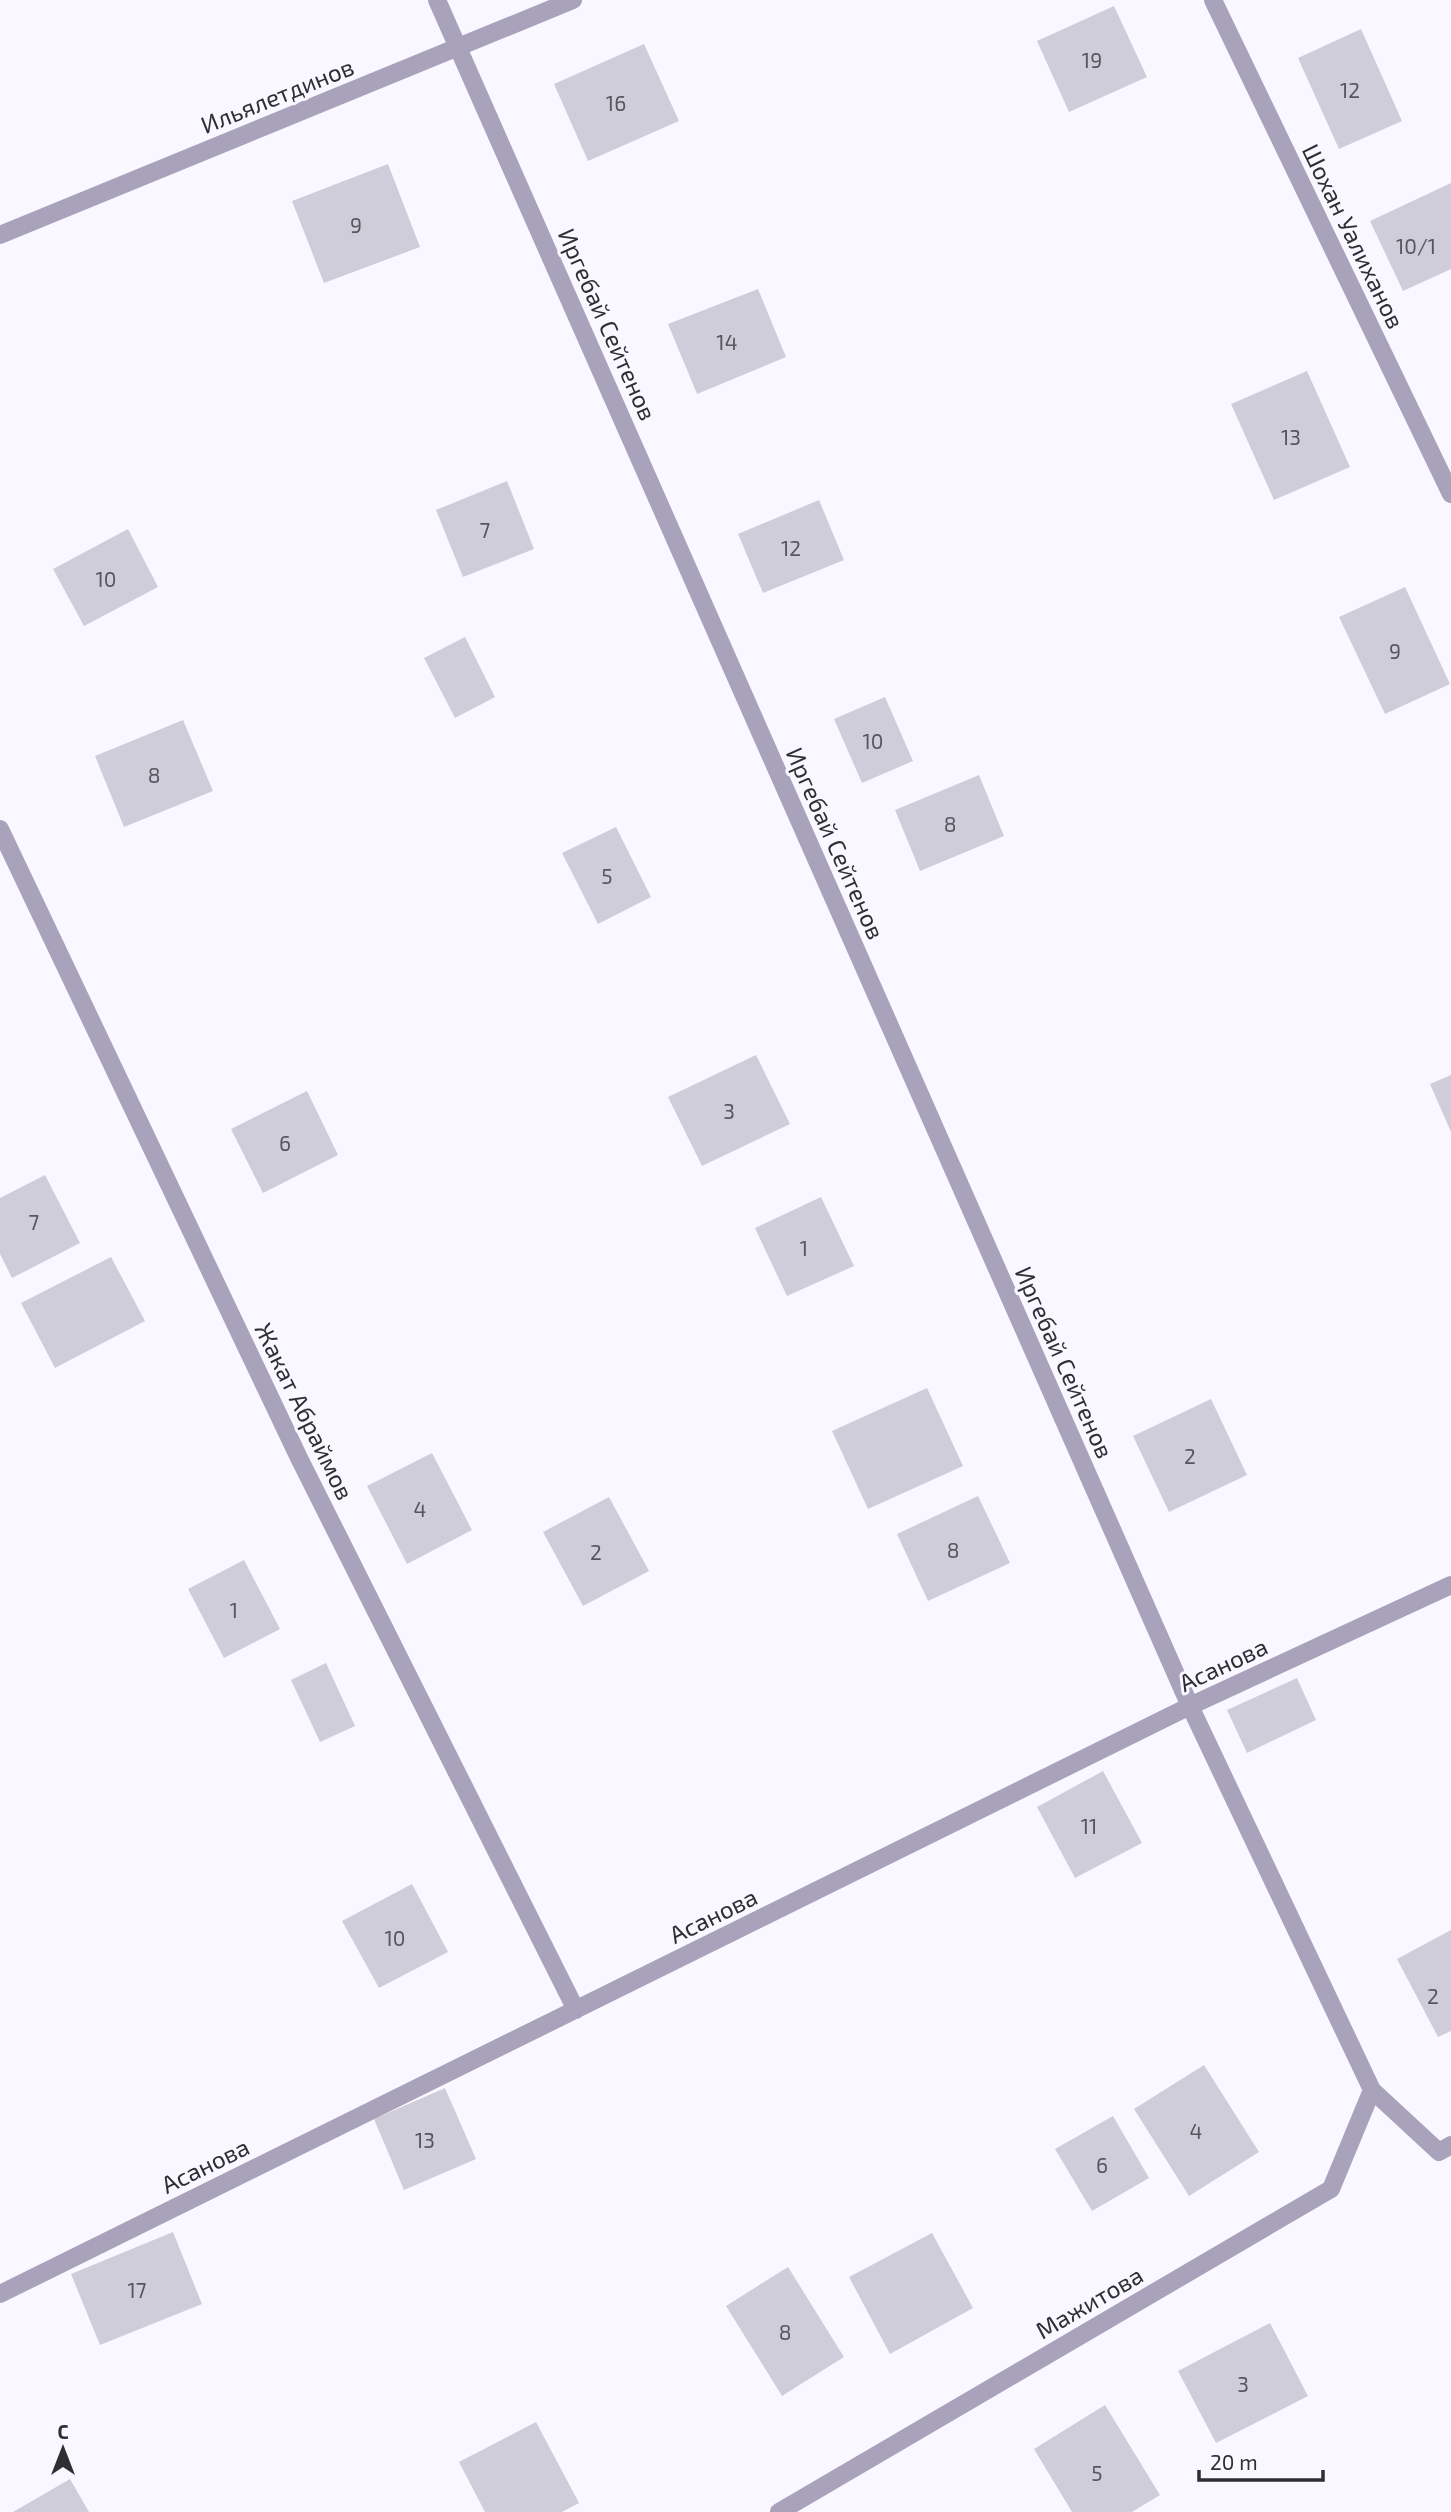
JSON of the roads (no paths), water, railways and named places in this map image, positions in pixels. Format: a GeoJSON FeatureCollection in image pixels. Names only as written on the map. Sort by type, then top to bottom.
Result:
{"type":"FeatureCollection","features":[{"type":"Feature","properties":{"kind":"street","name":"Иргебай Сейтенов"},"geometry":{"type":"LineString","coordinates":[[437,0],[1190,1706]]}},
{"type":"Feature","properties":{"kind":"street","name":"Ильялетдинов"},"geometry":{"type":"LineString","coordinates":[[0,235],[573,0]]}},
{"type":"Feature","properties":{"kind":"street","name":"Шохан Уалиханов"},"geometry":{"type":"LineString","coordinates":[[1213,0],[1451,494]]}},
{"type":"Feature","properties":{"kind":"street","name":"Жакат Абраймов"},"geometry":{"type":"LineString","coordinates":[[0,829],[299,1458],[576,2010]]}},
{"type":"Feature","properties":{"kind":"street","name":"Асанова"},"geometry":{"type":"LineString","coordinates":[[0,2294],[1190,1706],[1451,1585]]}},
{"type":"Feature","properties":{"kind":"street"},"geometry":{"type":"LineString","coordinates":[[1190,1706],[1372,2090],[1439,2151],[1451,2146]]}},
{"type":"Feature","properties":{"kind":"street","name":"Мажитова"},"geometry":{"type":"LineString","coordinates":[[779,2512],[1331,2189],[1372,2090]]}}]}
